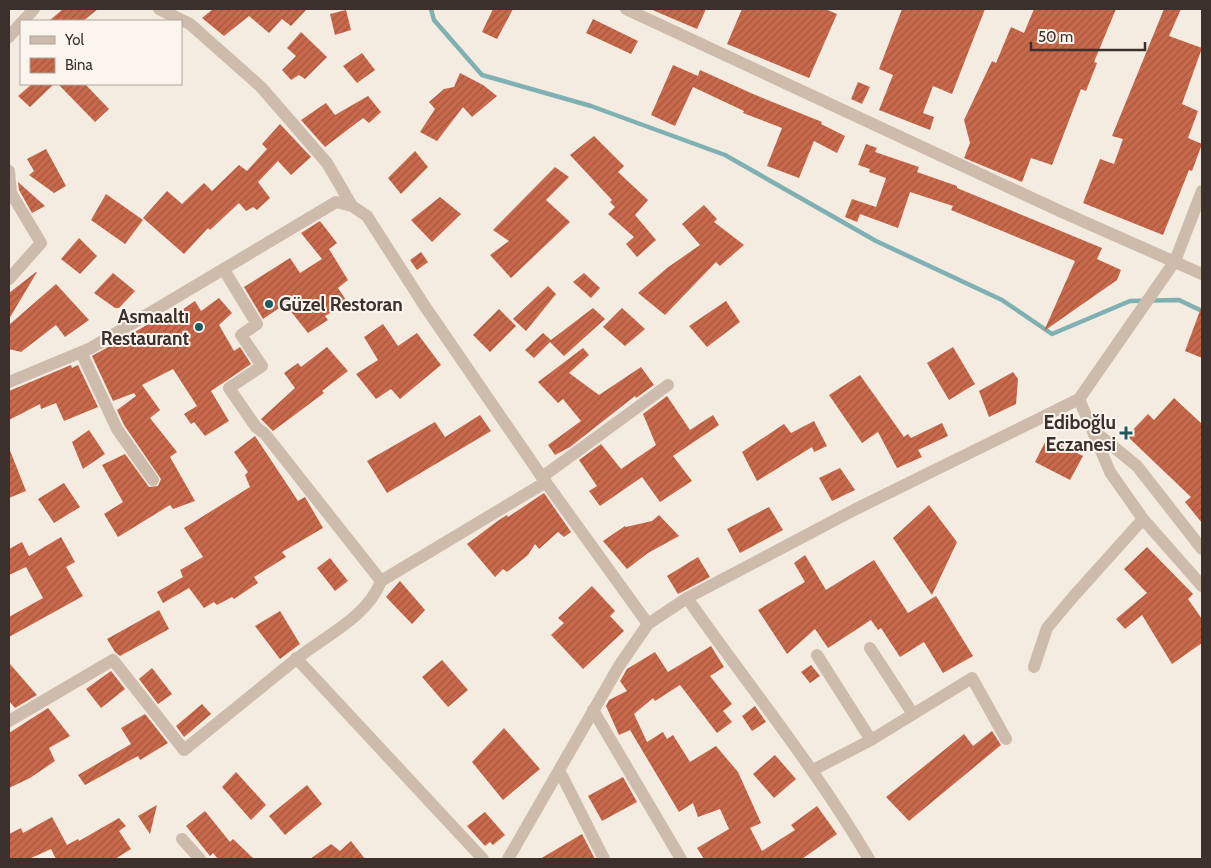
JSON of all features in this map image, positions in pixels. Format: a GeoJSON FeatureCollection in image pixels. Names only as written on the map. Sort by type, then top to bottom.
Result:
{"type":"FeatureCollection","features":[{"type":"Feature","properties":{"kind":"street"},"geometry":{"type":"LineString","coordinates":[[24,20],[34,9]]}},
{"type":"Feature","properties":{"kind":"street"},"geometry":{"type":"LineString","coordinates":[[159,9],[182,20]]}},
{"type":"Feature","properties":{"kind":"street"},"geometry":{"type":"LineString","coordinates":[[626,9],[1062,212],[1202,274]]}},
{"type":"Feature","properties":{"kind":"street"},"geometry":{"type":"LineString","coordinates":[[182,20],[190,24],[261,87],[327,163],[352,206]]}},
{"type":"Feature","properties":{"kind":"street"},"geometry":{"type":"LineString","coordinates":[[9,37],[20,24]]}},
{"type":"Feature","properties":{"kind":"street"},"geometry":{"type":"LineString","coordinates":[[9,171],[11,192],[41,244],[9,279]]}},
{"type":"Feature","properties":{"kind":"street"},"geometry":{"type":"LineString","coordinates":[[510,858],[593,710],[619,666],[648,624],[687,598],[854,510],[1079,399],[1145,307],[1156,287],[1175,261],[1202,191]]}},
{"type":"Feature","properties":{"kind":"street"},"geometry":{"type":"LineString","coordinates":[[9,380],[82,352],[224,270],[336,202],[352,206],[367,216],[424,305],[544,479],[648,624]]}},
{"type":"Feature","properties":{"kind":"street"},"geometry":{"type":"LineString","coordinates":[[224,270],[257,324],[240,335],[262,366],[230,388],[256,427],[265,434],[381,582]]}},
{"type":"Feature","properties":{"kind":"street"},"geometry":{"type":"LineString","coordinates":[[82,352],[117,429],[153,480]]}},
{"type":"Feature","properties":{"kind":"street"},"geometry":{"type":"LineString","coordinates":[[9,721],[113,660],[184,750],[296,658],[361,610],[376,595],[381,582],[544,479],[668,385]]}},
{"type":"Feature","properties":{"kind":"street"},"geometry":{"type":"LineString","coordinates":[[1079,399],[1110,472],[1143,519],[1202,586]]}},
{"type":"Feature","properties":{"kind":"street"},"geometry":{"type":"LineString","coordinates":[[1092,430],[1137,466],[1202,549]]}},
{"type":"Feature","properties":{"kind":"street"},"geometry":{"type":"LineString","coordinates":[[1034,666],[1047,628],[1072,596],[1143,519]]}},
{"type":"Feature","properties":{"kind":"street"},"geometry":{"type":"LineString","coordinates":[[687,598],[746,683],[814,770],[869,859]]}},
{"type":"Feature","properties":{"kind":"street"},"geometry":{"type":"LineString","coordinates":[[870,648],[913,714]]}},
{"type":"Feature","properties":{"kind":"street"},"geometry":{"type":"LineString","coordinates":[[817,655],[871,740]]}},
{"type":"Feature","properties":{"kind":"street"},"geometry":{"type":"LineString","coordinates":[[296,658],[483,859]]}},
{"type":"Feature","properties":{"kind":"street"},"geometry":{"type":"LineString","coordinates":[[814,770],[871,740],[972,678],[1006,739]]}},
{"type":"Feature","properties":{"kind":"street"},"geometry":{"type":"LineString","coordinates":[[593,710],[681,859]]}},
{"type":"Feature","properties":{"kind":"street"},"geometry":{"type":"LineString","coordinates":[[559,770],[604,859]]}},
{"type":"Feature","properties":{"kind":"street"},"geometry":{"type":"LineString","coordinates":[[182,839],[200,859]]}},
{"type":"Feature","properties":{"kind":"building"},"geometry":{"type":"Polygon","coordinates":[[[63,9],[98,9],[84,20],[50,20],[63,9]]]}},
{"type":"Feature","properties":{"kind":"building"},"geometry":{"type":"Polygon","coordinates":[[[213,9],[307,9],[291,26],[282,19],[269,33],[249,16],[224,36],[202,18],[213,9]]]}},
{"type":"Feature","properties":{"kind":"building"},"geometry":{"type":"Polygon","coordinates":[[[493,9],[513,9],[497,39],[482,32],[493,9]]]}},
{"type":"Feature","properties":{"kind":"building"},"geometry":{"type":"Polygon","coordinates":[[[650,9],[706,9],[697,29],[650,9]]]}},
{"type":"Feature","properties":{"kind":"building"},"geometry":{"type":"Polygon","coordinates":[[[742,9],[825,9],[837,14],[809,78],[727,44],[742,9]]]}},
{"type":"Feature","properties":{"kind":"building"},"geometry":{"type":"Polygon","coordinates":[[[902,9],[985,9],[952,94],[933,86],[923,113],[934,117],[930,130],[879,110],[893,75],[879,69],[902,9]]]}},
{"type":"Feature","properties":{"kind":"building"},"geometry":{"type":"Polygon","coordinates":[[[1034,9],[1116,9],[1094,62],[1097,63],[1086,91],[1081,89],[1052,165],[1031,158],[1022,182],[964,158],[970,143],[964,120],[992,61],[996,63],[1011,27],[1024,33],[1034,9]]]}},
{"type":"Feature","properties":{"kind":"building"},"geometry":{"type":"Polygon","coordinates":[[[1164,9],[1181,9],[1169,36],[1202,48],[1182,104],[1198,111],[1188,138],[1202,144],[1192,171],[1189,170],[1163,235],[1083,203],[1100,159],[1114,164],[1123,139],[1112,136],[1164,9]]]}},
{"type":"Feature","properties":{"kind":"building"},"geometry":{"type":"Polygon","coordinates":[[[346,10],[351,30],[335,35],[330,14],[346,10]]]}},
{"type":"Feature","properties":{"kind":"building"},"geometry":{"type":"Polygon","coordinates":[[[593,19],[638,41],[631,54],[586,33],[593,19]]]}},
{"type":"Feature","properties":{"kind":"building"},"geometry":{"type":"Polygon","coordinates":[[[301,32],[327,57],[305,79],[299,75],[291,80],[282,70],[296,56],[287,48],[301,32]]]}},
{"type":"Feature","properties":{"kind":"building"},"geometry":{"type":"Polygon","coordinates":[[[362,53],[375,70],[357,83],[343,66],[362,53]]]}},
{"type":"Feature","properties":{"kind":"building"},"geometry":{"type":"Polygon","coordinates":[[[673,65],[698,76],[700,70],[822,122],[821,124],[845,136],[837,153],[814,141],[799,178],[767,166],[782,128],[743,113],[744,111],[693,87],[675,126],[651,115],[673,65]]]}},
{"type":"Feature","properties":{"kind":"building"},"geometry":{"type":"Polygon","coordinates":[[[460,73],[483,85],[497,96],[472,117],[463,107],[437,141],[420,132],[435,109],[429,102],[444,89],[454,87],[460,73]]]}},
{"type":"Feature","properties":{"kind":"building"},"geometry":{"type":"Polygon","coordinates":[[[858,82],[870,87],[862,104],[851,99],[858,82]]]}},
{"type":"Feature","properties":{"kind":"building"},"geometry":{"type":"Polygon","coordinates":[[[31,85],[53,85],[30,107],[18,96],[31,85]]]}},
{"type":"Feature","properties":{"kind":"building"},"geometry":{"type":"Polygon","coordinates":[[[59,85],[86,85],[109,109],[95,122],[59,85]]]}},
{"type":"Feature","properties":{"kind":"building"},"geometry":{"type":"Polygon","coordinates":[[[368,96],[381,112],[369,123],[363,118],[325,147],[301,120],[326,103],[335,115],[368,96]]]}},
{"type":"Feature","properties":{"kind":"building"},"geometry":{"type":"Polygon","coordinates":[[[280,124],[311,157],[291,175],[278,161],[258,182],[270,198],[257,210],[253,207],[246,211],[239,203],[210,230],[208,228],[184,254],[143,218],[167,191],[182,204],[204,183],[212,191],[239,165],[247,171],[267,149],[262,144],[280,124]]]}},
{"type":"Feature","properties":{"kind":"building"},"geometry":{"type":"Polygon","coordinates":[[[594,136],[624,166],[618,172],[648,200],[635,215],[656,240],[637,257],[626,244],[634,237],[608,214],[615,207],[610,202],[612,200],[570,155],[594,136]]]}},
{"type":"Feature","properties":{"kind":"building"},"geometry":{"type":"Polygon","coordinates":[[[866,144],[877,148],[875,152],[919,167],[917,172],[957,186],[957,188],[1102,248],[1097,259],[1121,270],[1117,280],[1044,331],[1075,261],[951,210],[953,206],[910,192],[898,228],[860,214],[857,222],[845,217],[852,199],[876,207],[886,178],[869,172],[870,169],[858,165],[866,144]]]}},
{"type":"Feature","properties":{"kind":"building"},"geometry":{"type":"Polygon","coordinates":[[[46,149],[66,186],[54,193],[29,175],[34,171],[27,159],[46,149]]]}},
{"type":"Feature","properties":{"kind":"building"},"geometry":{"type":"Polygon","coordinates":[[[415,151],[428,167],[401,194],[388,178],[415,151]]]}},
{"type":"Feature","properties":{"kind":"building"},"geometry":{"type":"Polygon","coordinates":[[[555,167],[569,177],[546,200],[570,222],[511,278],[490,255],[509,241],[493,230],[555,167]]]}},
{"type":"Feature","properties":{"kind":"building"},"geometry":{"type":"Polygon","coordinates":[[[18,182],[45,206],[32,213],[19,190],[18,182]]]}},
{"type":"Feature","properties":{"kind":"building"},"geometry":{"type":"Polygon","coordinates":[[[106,194],[143,220],[125,244],[91,220],[106,194]]]}},
{"type":"Feature","properties":{"kind":"building"},"geometry":{"type":"Polygon","coordinates":[[[440,197],[461,214],[432,242],[411,220],[440,197]]]}},
{"type":"Feature","properties":{"kind":"building"},"geometry":{"type":"Polygon","coordinates":[[[704,205],[717,219],[714,222],[744,245],[720,266],[716,262],[665,315],[638,293],[667,268],[700,245],[682,224],[704,205]]]}},
{"type":"Feature","properties":{"kind":"building"},"geometry":{"type":"Polygon","coordinates":[[[320,221],[337,243],[329,249],[348,280],[338,288],[348,303],[325,316],[328,320],[308,333],[285,304],[263,319],[244,287],[290,258],[300,273],[322,259],[301,233],[320,221]]]}},
{"type":"Feature","properties":{"kind":"building"},"geometry":{"type":"Polygon","coordinates":[[[79,238],[97,256],[80,274],[61,259],[79,238]]]}},
{"type":"Feature","properties":{"kind":"building"},"geometry":{"type":"Polygon","coordinates":[[[421,252],[428,262],[417,270],[410,260],[421,252]]]}},
{"type":"Feature","properties":{"kind":"building"},"geometry":{"type":"Polygon","coordinates":[[[37,272],[9,319],[9,293],[37,272]]]}},
{"type":"Feature","properties":{"kind":"building"},"geometry":{"type":"Polygon","coordinates":[[[113,273],[135,291],[119,308],[115,308],[94,293],[113,273]]]}},
{"type":"Feature","properties":{"kind":"building"},"geometry":{"type":"Polygon","coordinates":[[[584,273],[600,288],[591,298],[573,282],[584,273]]]}},
{"type":"Feature","properties":{"kind":"building"},"geometry":{"type":"Polygon","coordinates":[[[56,284],[89,320],[65,337],[56,325],[21,352],[9,349],[9,325],[56,284]]]}},
{"type":"Feature","properties":{"kind":"building"},"geometry":{"type":"Polygon","coordinates":[[[548,286],[556,294],[526,331],[513,319],[548,286]]]}},
{"type":"Feature","properties":{"kind":"building"},"geometry":{"type":"Polygon","coordinates":[[[219,298],[232,313],[219,325],[234,351],[240,347],[251,364],[211,391],[229,421],[205,436],[194,422],[191,424],[184,414],[197,406],[173,369],[142,385],[160,410],[150,418],[177,452],[170,457],[195,501],[173,509],[170,505],[118,537],[104,514],[123,502],[102,465],[125,454],[149,487],[158,486],[161,479],[124,425],[117,410],[136,396],[134,393],[113,401],[92,356],[170,312],[173,316],[195,301],[201,311],[219,298]]]}},
{"type":"Feature","properties":{"kind":"building"},"geometry":{"type":"Polygon","coordinates":[[[726,301],[740,322],[707,347],[689,326],[726,301]]]}},
{"type":"Feature","properties":{"kind":"building"},"geometry":{"type":"Polygon","coordinates":[[[593,308],[605,319],[564,356],[550,342],[534,358],[525,350],[543,333],[551,340],[593,308]]]}},
{"type":"Feature","properties":{"kind":"building"},"geometry":{"type":"Polygon","coordinates":[[[622,308],[645,329],[625,346],[603,327],[622,308]]]}},
{"type":"Feature","properties":{"kind":"building"},"geometry":{"type":"Polygon","coordinates":[[[499,309],[516,326],[490,352],[473,335],[499,309]]]}},
{"type":"Feature","properties":{"kind":"building"},"geometry":{"type":"Polygon","coordinates":[[[1202,309],[1202,358],[1185,351],[1202,309]]]}},
{"type":"Feature","properties":{"kind":"building"},"geometry":{"type":"Polygon","coordinates":[[[383,324],[398,346],[417,333],[441,365],[400,399],[391,389],[376,399],[356,374],[378,360],[364,337],[383,324]]]}},
{"type":"Feature","properties":{"kind":"building"},"geometry":{"type":"Polygon","coordinates":[[[327,347],[348,371],[322,391],[324,393],[273,431],[261,419],[295,388],[284,373],[298,363],[301,367],[327,347]]]}},
{"type":"Feature","properties":{"kind":"building"},"geometry":{"type":"Polygon","coordinates":[[[953,347],[975,384],[949,400],[927,363],[953,347]]]}},
{"type":"Feature","properties":{"kind":"building"},"geometry":{"type":"Polygon","coordinates":[[[583,348],[589,355],[569,373],[599,395],[641,367],[654,385],[636,398],[635,396],[570,447],[555,455],[548,445],[581,421],[563,399],[558,403],[538,382],[583,348]]]}},
{"type":"Feature","properties":{"kind":"building"},"geometry":{"type":"Polygon","coordinates":[[[71,365],[72,368],[78,365],[98,407],[64,421],[56,403],[41,409],[40,404],[9,420],[9,391],[71,365]]]}},
{"type":"Feature","properties":{"kind":"building"},"geometry":{"type":"Polygon","coordinates":[[[1013,372],[1018,379],[1016,404],[989,417],[979,391],[1013,372]]]}},
{"type":"Feature","properties":{"kind":"building"},"geometry":{"type":"Polygon","coordinates":[[[860,375],[904,437],[908,434],[911,438],[942,423],[948,436],[918,450],[922,457],[897,468],[878,432],[862,443],[829,395],[860,375]]]}},
{"type":"Feature","properties":{"kind":"building"},"geometry":{"type":"Polygon","coordinates":[[[667,396],[690,430],[713,415],[719,425],[673,456],[692,481],[660,502],[642,477],[600,506],[589,491],[597,486],[579,460],[601,444],[621,469],[656,445],[643,414],[667,396]]]}},
{"type":"Feature","properties":{"kind":"building"},"geometry":{"type":"Polygon","coordinates":[[[1174,398],[1202,424],[1202,523],[1185,502],[1191,497],[1127,436],[1148,414],[1154,420],[1174,398]]]}},
{"type":"Feature","properties":{"kind":"building"},"geometry":{"type":"Polygon","coordinates":[[[480,415],[491,431],[387,493],[367,461],[435,422],[445,437],[480,415]]]}},
{"type":"Feature","properties":{"kind":"building"},"geometry":{"type":"Polygon","coordinates":[[[814,421],[827,446],[814,452],[812,447],[757,481],[742,452],[784,424],[791,433],[814,421]]]}},
{"type":"Feature","properties":{"kind":"building"},"geometry":{"type":"Polygon","coordinates":[[[89,430],[105,454],[83,469],[72,442],[89,430]]]}},
{"type":"Feature","properties":{"kind":"building"},"geometry":{"type":"Polygon","coordinates":[[[255,436],[298,501],[305,497],[323,528],[282,552],[286,557],[254,577],[258,583],[234,599],[232,597],[217,605],[214,602],[204,608],[189,588],[163,603],[157,592],[183,577],[180,570],[203,557],[184,528],[250,487],[245,475],[248,472],[234,452],[255,436]]]}},
{"type":"Feature","properties":{"kind":"building"},"geometry":{"type":"Polygon","coordinates":[[[1047,438],[1083,456],[1070,480],[1035,462],[1047,438]]]}},
{"type":"Feature","properties":{"kind":"building"},"geometry":{"type":"Polygon","coordinates":[[[9,448],[26,491],[9,498],[9,448]]]}},
{"type":"Feature","properties":{"kind":"building"},"geometry":{"type":"Polygon","coordinates":[[[840,468],[855,490],[832,501],[819,478],[840,468]]]}},
{"type":"Feature","properties":{"kind":"building"},"geometry":{"type":"Polygon","coordinates":[[[64,483],[80,507],[54,523],[38,499],[64,483]]]}},
{"type":"Feature","properties":{"kind":"building"},"geometry":{"type":"Polygon","coordinates":[[[544,493],[571,532],[564,537],[558,532],[539,549],[535,544],[528,555],[507,572],[503,569],[495,577],[467,544],[499,520],[507,515],[508,517],[544,493]]]}},
{"type":"Feature","properties":{"kind":"building"},"geometry":{"type":"Polygon","coordinates":[[[929,505],[957,542],[932,595],[893,538],[929,505]]]}},
{"type":"Feature","properties":{"kind":"building"},"geometry":{"type":"Polygon","coordinates":[[[769,507],[783,530],[740,553],[727,529],[769,507]]]}},
{"type":"Feature","properties":{"kind":"building"},"geometry":{"type":"Polygon","coordinates":[[[659,515],[679,536],[648,553],[627,569],[603,541],[625,526],[652,521],[659,515]]]}},
{"type":"Feature","properties":{"kind":"building"},"geometry":{"type":"Polygon","coordinates":[[[61,537],[75,562],[66,567],[83,596],[9,637],[9,617],[43,598],[26,567],[9,575],[9,549],[22,542],[29,556],[61,537]]]}},
{"type":"Feature","properties":{"kind":"building"},"geometry":{"type":"Polygon","coordinates":[[[1147,547],[1193,594],[1188,599],[1202,619],[1202,643],[1172,664],[1142,615],[1125,629],[1116,619],[1147,593],[1124,569],[1147,547]]]}},
{"type":"Feature","properties":{"kind":"building"},"geometry":{"type":"Polygon","coordinates":[[[805,555],[826,590],[874,560],[908,613],[936,596],[973,656],[943,673],[924,642],[900,657],[881,628],[878,630],[871,620],[828,648],[815,629],[787,654],[758,610],[805,582],[794,563],[805,555]]]}},
{"type":"Feature","properties":{"kind":"building"},"geometry":{"type":"Polygon","coordinates":[[[698,557],[710,577],[678,594],[667,576],[698,557]]]}},
{"type":"Feature","properties":{"kind":"building"},"geometry":{"type":"Polygon","coordinates":[[[330,558],[348,581],[335,591],[317,568],[330,558]]]}},
{"type":"Feature","properties":{"kind":"building"},"geometry":{"type":"Polygon","coordinates":[[[400,581],[425,610],[412,624],[386,597],[400,581]]]}},
{"type":"Feature","properties":{"kind":"building"},"geometry":{"type":"Polygon","coordinates":[[[592,586],[615,611],[610,616],[624,631],[583,669],[551,635],[564,623],[558,618],[592,586]]]}},
{"type":"Feature","properties":{"kind":"building"},"geometry":{"type":"Polygon","coordinates":[[[159,610],[169,629],[120,656],[115,652],[107,639],[159,610]]]}},
{"type":"Feature","properties":{"kind":"building"},"geometry":{"type":"Polygon","coordinates":[[[280,611],[300,644],[280,659],[255,626],[280,611]]]}},
{"type":"Feature","properties":{"kind":"building"},"geometry":{"type":"Polygon","coordinates":[[[711,646],[724,667],[710,676],[732,704],[723,711],[732,722],[717,733],[680,685],[655,701],[653,698],[634,714],[647,742],[663,732],[667,739],[673,735],[690,762],[716,746],[738,772],[761,823],[750,828],[762,851],[795,830],[791,825],[817,806],[837,834],[802,859],[704,859],[697,848],[729,829],[720,809],[698,817],[693,803],[679,812],[630,730],[619,735],[606,706],[609,700],[627,691],[620,681],[627,669],[655,652],[668,672],[711,646]]]}},
{"type":"Feature","properties":{"kind":"building"},"geometry":{"type":"Polygon","coordinates":[[[442,660],[468,690],[448,707],[422,677],[442,660]]]}},
{"type":"Feature","properties":{"kind":"building"},"geometry":{"type":"Polygon","coordinates":[[[9,663],[37,695],[15,708],[9,701],[9,663]]]}},
{"type":"Feature","properties":{"kind":"building"},"geometry":{"type":"Polygon","coordinates":[[[811,665],[820,676],[810,683],[801,672],[811,665]]]}},
{"type":"Feature","properties":{"kind":"building"},"geometry":{"type":"Polygon","coordinates":[[[152,668],[172,694],[158,704],[139,679],[152,668]]]}},
{"type":"Feature","properties":{"kind":"building"},"geometry":{"type":"Polygon","coordinates":[[[111,671],[125,689],[101,708],[86,689],[111,671]]]}},
{"type":"Feature","properties":{"kind":"building"},"geometry":{"type":"Polygon","coordinates":[[[202,704],[211,714],[184,737],[176,726],[202,704]]]}},
{"type":"Feature","properties":{"kind":"building"},"geometry":{"type":"Polygon","coordinates":[[[755,706],[766,722],[752,731],[742,716],[755,706]]]}},
{"type":"Feature","properties":{"kind":"building"},"geometry":{"type":"Polygon","coordinates":[[[48,708],[70,736],[49,748],[55,761],[30,778],[9,788],[9,733],[48,708]]]}},
{"type":"Feature","properties":{"kind":"building"},"geometry":{"type":"Polygon","coordinates":[[[145,714],[168,743],[140,760],[138,756],[85,785],[78,775],[131,744],[121,728],[145,714]]]}},
{"type":"Feature","properties":{"kind":"building"},"geometry":{"type":"Polygon","coordinates":[[[504,728],[540,769],[503,800],[472,762],[504,728]]]}},
{"type":"Feature","properties":{"kind":"building"},"geometry":{"type":"Polygon","coordinates":[[[992,731],[1001,745],[909,821],[886,797],[964,734],[973,746],[992,731]]]}},
{"type":"Feature","properties":{"kind":"building"},"geometry":{"type":"Polygon","coordinates":[[[775,755],[796,779],[774,798],[753,774],[775,755]]]}},
{"type":"Feature","properties":{"kind":"building"},"geometry":{"type":"Polygon","coordinates":[[[236,772],[266,805],[251,820],[222,787],[236,772]]]}},
{"type":"Feature","properties":{"kind":"building"},"geometry":{"type":"Polygon","coordinates":[[[623,777],[637,802],[602,821],[588,796],[623,777]]]}},
{"type":"Feature","properties":{"kind":"building"},"geometry":{"type":"Polygon","coordinates":[[[307,785],[322,804],[285,835],[269,816],[307,785]]]}},
{"type":"Feature","properties":{"kind":"building"},"geometry":{"type":"Polygon","coordinates":[[[157,805],[150,834],[138,816],[157,805]]]}},
{"type":"Feature","properties":{"kind":"building"},"geometry":{"type":"Polygon","coordinates":[[[205,811],[230,842],[233,839],[254,859],[218,859],[213,853],[210,856],[186,826],[205,811]]]}},
{"type":"Feature","properties":{"kind":"building"},"geometry":{"type":"Polygon","coordinates":[[[485,812],[505,835],[493,845],[490,842],[485,846],[467,826],[485,812]]]}},
{"type":"Feature","properties":{"kind":"building"},"geometry":{"type":"Polygon","coordinates":[[[52,817],[67,845],[78,839],[79,841],[119,818],[126,826],[119,831],[131,849],[115,859],[56,859],[51,849],[29,859],[9,859],[9,834],[21,828],[23,833],[52,817]]]}},
{"type":"Feature","properties":{"kind":"building"},"geometry":{"type":"Polygon","coordinates":[[[582,834],[595,859],[540,859],[582,834]]]}},
{"type":"Feature","properties":{"kind":"building"},"geometry":{"type":"Polygon","coordinates":[[[351,841],[365,859],[310,859],[331,844],[340,851],[351,841]]]}},
{"type":"Feature","properties":{"kind":"waterway"},"geometry":{"type":"LineString","coordinates":[[431,9],[434,20],[482,75],[591,106],[725,155],[876,241],[1002,300],[1052,334],[1130,301],[1179,300],[1202,311]]}},
{"type":"Feature","properties":{"kind":"place","name":"Güzel Restoran"},"geometry":{"type":"Point","coordinates":[269,304]}},
{"type":"Feature","properties":{"kind":"place","name":"Asmaaltı Restaurant"},"geometry":{"type":"Point","coordinates":[199,327]}},
{"type":"Feature","properties":{"kind":"place","name":"Ediboğlu Eczanesi"},"geometry":{"type":"Point","coordinates":[1126,433]}}]}
